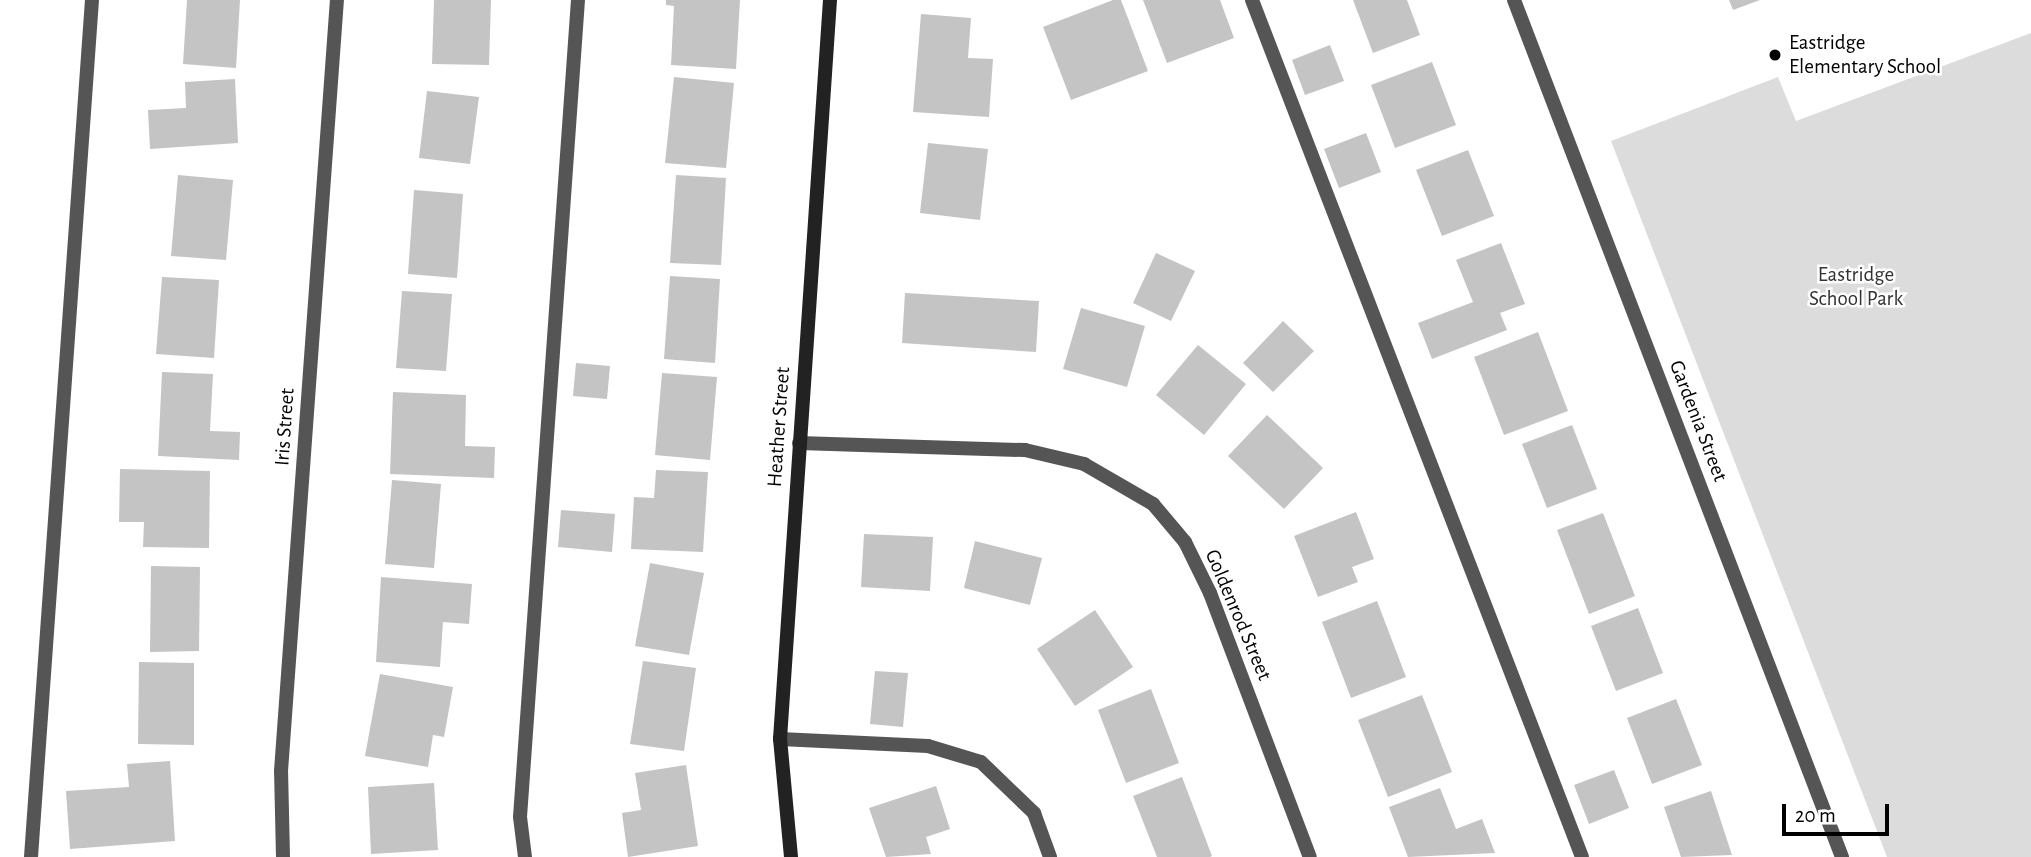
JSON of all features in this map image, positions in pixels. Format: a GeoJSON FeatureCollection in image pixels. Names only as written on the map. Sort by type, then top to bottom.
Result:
{"type":"FeatureCollection","features":[{"type":"Feature","properties":{"kind":"street"},"geometry":{"type":"LineString","coordinates":[[31,857],[92,0]]}},
{"type":"Feature","properties":{"kind":"street","name":"Iris Street"},"geometry":{"type":"LineString","coordinates":[[284,857],[281,771],[337,0]]}},
{"type":"Feature","properties":{"kind":"street"},"geometry":{"type":"LineString","coordinates":[[525,857],[520,817],[578,0]]}},
{"type":"Feature","properties":{"kind":"street","name":"Heather Street"},"geometry":{"type":"LineString","coordinates":[[791,857],[780,739],[830,0]]}},
{"type":"Feature","properties":{"kind":"street"},"geometry":{"type":"LineString","coordinates":[[1252,0],[1581,857]]}},
{"type":"Feature","properties":{"kind":"street","name":"Gardenia Street"},"geometry":{"type":"LineString","coordinates":[[1514,0],[1842,857]]}},
{"type":"Feature","properties":{"kind":"street","name":"Goldenrod Street"},"geometry":{"type":"LineString","coordinates":[[799,443],[1025,450],[1084,464],[1153,504],[1185,542],[1210,593],[1310,857]]}},
{"type":"Feature","properties":{"kind":"street"},"geometry":{"type":"LineString","coordinates":[[780,739],[928,746],[981,762],[1034,813],[1050,857]]}},
{"type":"Feature","properties":{"kind":"green space","name":"Eastridge School Park"},"geometry":{"type":"Polygon","coordinates":[[[2031,33],[2031,857],[1887,857],[1611,141],[1778,77],[1796,121],[2031,33]]]}},
{"type":"Feature","properties":{"kind":"building"},"geometry":{"type":"Polygon","coordinates":[[[187,0],[240,0],[236,68],[183,64],[187,0]]]}},
{"type":"Feature","properties":{"kind":"building"},"geometry":{"type":"Polygon","coordinates":[[[434,0],[491,0],[489,65],[432,64],[434,0]]]}},
{"type":"Feature","properties":{"kind":"building"},"geometry":{"type":"Polygon","coordinates":[[[666,0],[740,0],[736,69],[671,65],[674,6],[666,5],[666,0]]]}},
{"type":"Feature","properties":{"kind":"building"},"geometry":{"type":"Polygon","coordinates":[[[1113,0],[1121,0],[1148,71],[1071,100],[1043,27],[1113,0]]]}},
{"type":"Feature","properties":{"kind":"building"},"geometry":{"type":"Polygon","coordinates":[[[1143,0],[1220,0],[1234,38],[1167,63],[1143,0]]]}},
{"type":"Feature","properties":{"kind":"building"},"geometry":{"type":"Polygon","coordinates":[[[1353,0],[1407,0],[1420,35],[1373,53],[1353,0]]]}},
{"type":"Feature","properties":{"kind":"building"},"geometry":{"type":"Polygon","coordinates":[[[1729,0],[1760,0],[1733,10],[1729,0]]]}},
{"type":"Feature","properties":{"kind":"building"},"geometry":{"type":"Polygon","coordinates":[[[921,14],[971,18],[968,58],[993,59],[989,117],[913,112],[921,14]]]}},
{"type":"Feature","properties":{"kind":"building"},"geometry":{"type":"Polygon","coordinates":[[[1330,45],[1344,81],[1305,95],[1292,60],[1330,45]]]}},
{"type":"Feature","properties":{"kind":"building"},"geometry":{"type":"Polygon","coordinates":[[[1432,62],[1456,125],[1395,148],[1371,85],[1432,62]]]}},
{"type":"Feature","properties":{"kind":"building"},"geometry":{"type":"Polygon","coordinates":[[[674,77],[734,83],[726,168],[665,163],[674,77]]]}},
{"type":"Feature","properties":{"kind":"building"},"geometry":{"type":"Polygon","coordinates":[[[235,79],[238,143],[150,149],[148,110],[186,108],[185,82],[235,79]]]}},
{"type":"Feature","properties":{"kind":"building"},"geometry":{"type":"Polygon","coordinates":[[[427,91],[479,97],[470,164],[419,158],[427,91]]]}},
{"type":"Feature","properties":{"kind":"building"},"geometry":{"type":"Polygon","coordinates":[[[1366,133],[1381,172],[1339,188],[1324,149],[1366,133]]]}},
{"type":"Feature","properties":{"kind":"building"},"geometry":{"type":"Polygon","coordinates":[[[928,143],[988,149],[980,220],[920,213],[928,143]]]}},
{"type":"Feature","properties":{"kind":"building"},"geometry":{"type":"Polygon","coordinates":[[[1468,150],[1494,216],[1442,236],[1416,170],[1468,150]]]}},
{"type":"Feature","properties":{"kind":"building"},"geometry":{"type":"Polygon","coordinates":[[[178,175],[233,180],[226,260],[171,256],[178,175]]]}},
{"type":"Feature","properties":{"kind":"building"},"geometry":{"type":"Polygon","coordinates":[[[676,175],[726,178],[721,265],[670,263],[676,175]]]}},
{"type":"Feature","properties":{"kind":"building"},"geometry":{"type":"Polygon","coordinates":[[[414,190],[463,194],[457,278],[408,274],[414,190]]]}},
{"type":"Feature","properties":{"kind":"building"},"geometry":{"type":"Polygon","coordinates":[[[1501,243],[1525,304],[1500,313],[1507,330],[1432,359],[1418,323],[1473,302],[1456,260],[1501,243]]]}},
{"type":"Feature","properties":{"kind":"building"},"geometry":{"type":"Polygon","coordinates":[[[1156,253],[1195,271],[1171,321],[1133,303],[1156,253]]]}},
{"type":"Feature","properties":{"kind":"building"},"geometry":{"type":"Polygon","coordinates":[[[670,276],[720,279],[715,363],[664,359],[670,276]]]}},
{"type":"Feature","properties":{"kind":"building"},"geometry":{"type":"Polygon","coordinates":[[[162,277],[219,280],[214,358],[156,354],[162,277]]]}},
{"type":"Feature","properties":{"kind":"building"},"geometry":{"type":"Polygon","coordinates":[[[402,291],[452,294],[446,371],[396,368],[402,291]]]}},
{"type":"Feature","properties":{"kind":"building"},"geometry":{"type":"Polygon","coordinates":[[[905,293],[1039,301],[1036,352],[902,343],[905,293]]]}},
{"type":"Feature","properties":{"kind":"building"},"geometry":{"type":"Polygon","coordinates":[[[1081,308],[1145,326],[1127,387],[1063,369],[1081,308]]]}},
{"type":"Feature","properties":{"kind":"building"},"geometry":{"type":"Polygon","coordinates":[[[1283,321],[1314,351],[1273,392],[1243,363],[1283,321]]]}},
{"type":"Feature","properties":{"kind":"building"},"geometry":{"type":"Polygon","coordinates":[[[1538,332],[1568,411],[1504,435],[1474,357],[1538,332]]]}},
{"type":"Feature","properties":{"kind":"building"},"geometry":{"type":"Polygon","coordinates":[[[1198,345],[1246,384],[1204,435],[1156,395],[1198,345]]]}},
{"type":"Feature","properties":{"kind":"building"},"geometry":{"type":"Polygon","coordinates":[[[576,363],[610,366],[607,399],[573,396],[576,363]]]}},
{"type":"Feature","properties":{"kind":"building"},"geometry":{"type":"Polygon","coordinates":[[[162,372],[213,374],[210,431],[240,432],[239,460],[158,456],[162,372]]]}},
{"type":"Feature","properties":{"kind":"building"},"geometry":{"type":"Polygon","coordinates":[[[662,373],[717,377],[710,460],[655,455],[662,373]]]}},
{"type":"Feature","properties":{"kind":"building"},"geometry":{"type":"Polygon","coordinates":[[[393,392],[466,395],[465,446],[495,447],[494,478],[390,474],[393,392]]]}},
{"type":"Feature","properties":{"kind":"building"},"geometry":{"type":"Polygon","coordinates":[[[1267,415],[1323,468],[1284,509],[1228,456],[1267,415]]]}},
{"type":"Feature","properties":{"kind":"building"},"geometry":{"type":"Polygon","coordinates":[[[1572,425],[1597,489],[1547,508],[1522,444],[1572,425]]]}},
{"type":"Feature","properties":{"kind":"building"},"geometry":{"type":"Polygon","coordinates":[[[120,469],[210,471],[209,548],[143,547],[144,522],[119,522],[120,469]]]}},
{"type":"Feature","properties":{"kind":"building"},"geometry":{"type":"Polygon","coordinates":[[[656,470],[708,472],[703,552],[631,549],[634,497],[654,498],[656,470]]]}},
{"type":"Feature","properties":{"kind":"building"},"geometry":{"type":"Polygon","coordinates":[[[392,480],[441,484],[434,568],[385,564],[392,480]]]}},
{"type":"Feature","properties":{"kind":"building"},"geometry":{"type":"Polygon","coordinates":[[[561,510],[615,514],[612,552],[558,547],[561,510]]]}},
{"type":"Feature","properties":{"kind":"building"},"geometry":{"type":"Polygon","coordinates":[[[1356,512],[1374,559],[1352,567],[1358,582],[1318,597],[1294,536],[1356,512]]]}},
{"type":"Feature","properties":{"kind":"building"},"geometry":{"type":"Polygon","coordinates":[[[1603,513],[1635,596],[1589,614],[1557,530],[1603,513]]]}},
{"type":"Feature","properties":{"kind":"building"},"geometry":{"type":"Polygon","coordinates":[[[864,534],[933,537],[930,591],[861,587],[864,534]]]}},
{"type":"Feature","properties":{"kind":"building"},"geometry":{"type":"Polygon","coordinates":[[[975,541],[1042,558],[1030,605],[964,588],[975,541]]]}},
{"type":"Feature","properties":{"kind":"building"},"geometry":{"type":"Polygon","coordinates":[[[650,563],[704,573],[689,655],[635,646],[650,563]]]}},
{"type":"Feature","properties":{"kind":"building"},"geometry":{"type":"Polygon","coordinates":[[[151,566],[200,567],[199,651],[150,652],[151,566]]]}},
{"type":"Feature","properties":{"kind":"building"},"geometry":{"type":"Polygon","coordinates":[[[381,577],[472,584],[469,624],[443,622],[440,667],[376,662],[381,577]]]}},
{"type":"Feature","properties":{"kind":"building"},"geometry":{"type":"Polygon","coordinates":[[[1377,601],[1406,677],[1351,698],[1322,622],[1377,601]]]}},
{"type":"Feature","properties":{"kind":"building"},"geometry":{"type":"Polygon","coordinates":[[[1638,608],[1663,673],[1616,691],[1591,626],[1638,608]]]}},
{"type":"Feature","properties":{"kind":"building"},"geometry":{"type":"Polygon","coordinates":[[[1095,610],[1133,667],[1075,706],[1037,649],[1095,610]]]}},
{"type":"Feature","properties":{"kind":"building"},"geometry":{"type":"Polygon","coordinates":[[[643,661],[696,668],[684,751],[630,744],[643,661]]]}},
{"type":"Feature","properties":{"kind":"building"},"geometry":{"type":"Polygon","coordinates":[[[139,662],[194,663],[194,745],[138,744],[139,662]]]}},
{"type":"Feature","properties":{"kind":"building"},"geometry":{"type":"Polygon","coordinates":[[[875,671],[908,673],[903,727],[870,724],[875,671]]]}},
{"type":"Feature","properties":{"kind":"building"},"geometry":{"type":"Polygon","coordinates":[[[380,674],[453,687],[444,737],[433,735],[428,767],[365,756],[380,674]]]}},
{"type":"Feature","properties":{"kind":"building"},"geometry":{"type":"Polygon","coordinates":[[[1151,689],[1179,763],[1126,783],[1098,710],[1151,689]]]}},
{"type":"Feature","properties":{"kind":"building"},"geometry":{"type":"Polygon","coordinates":[[[1422,695],[1452,772],[1388,797],[1358,720],[1422,695]]]}},
{"type":"Feature","properties":{"kind":"building"},"geometry":{"type":"Polygon","coordinates":[[[1676,699],[1702,765],[1652,784],[1627,718],[1676,699]]]}},
{"type":"Feature","properties":{"kind":"building"},"geometry":{"type":"Polygon","coordinates":[[[170,761],[175,841],[70,849],[66,791],[129,787],[127,764],[170,761]]]}},
{"type":"Feature","properties":{"kind":"building"},"geometry":{"type":"Polygon","coordinates":[[[686,765],[698,846],[628,857],[622,813],[641,810],[635,773],[686,765]]]}},
{"type":"Feature","properties":{"kind":"building"},"geometry":{"type":"Polygon","coordinates":[[[1614,770],[1629,808],[1589,824],[1574,785],[1614,770]]]}},
{"type":"Feature","properties":{"kind":"building"},"geometry":{"type":"Polygon","coordinates":[[[1182,777],[1212,856],[1210,857],[1157,857],[1133,796],[1182,777]]]}},
{"type":"Feature","properties":{"kind":"building"},"geometry":{"type":"Polygon","coordinates":[[[434,783],[438,850],[371,854],[368,787],[434,783]]]}},
{"type":"Feature","properties":{"kind":"building"},"geometry":{"type":"Polygon","coordinates":[[[936,786],[950,829],[926,837],[931,854],[886,857],[869,808],[936,786]]]}},
{"type":"Feature","properties":{"kind":"building"},"geometry":{"type":"Polygon","coordinates":[[[1440,788],[1456,829],[1482,819],[1495,853],[1408,857],[1389,807],[1440,788]]]}},
{"type":"Feature","properties":{"kind":"building"},"geometry":{"type":"Polygon","coordinates":[[[1711,791],[1732,855],[1681,857],[1664,807],[1711,791]]]}},
{"type":"Feature","properties":{"kind":"place","name":"Eastridge Elementary School"},"geometry":{"type":"Point","coordinates":[1775,55]}}]}
